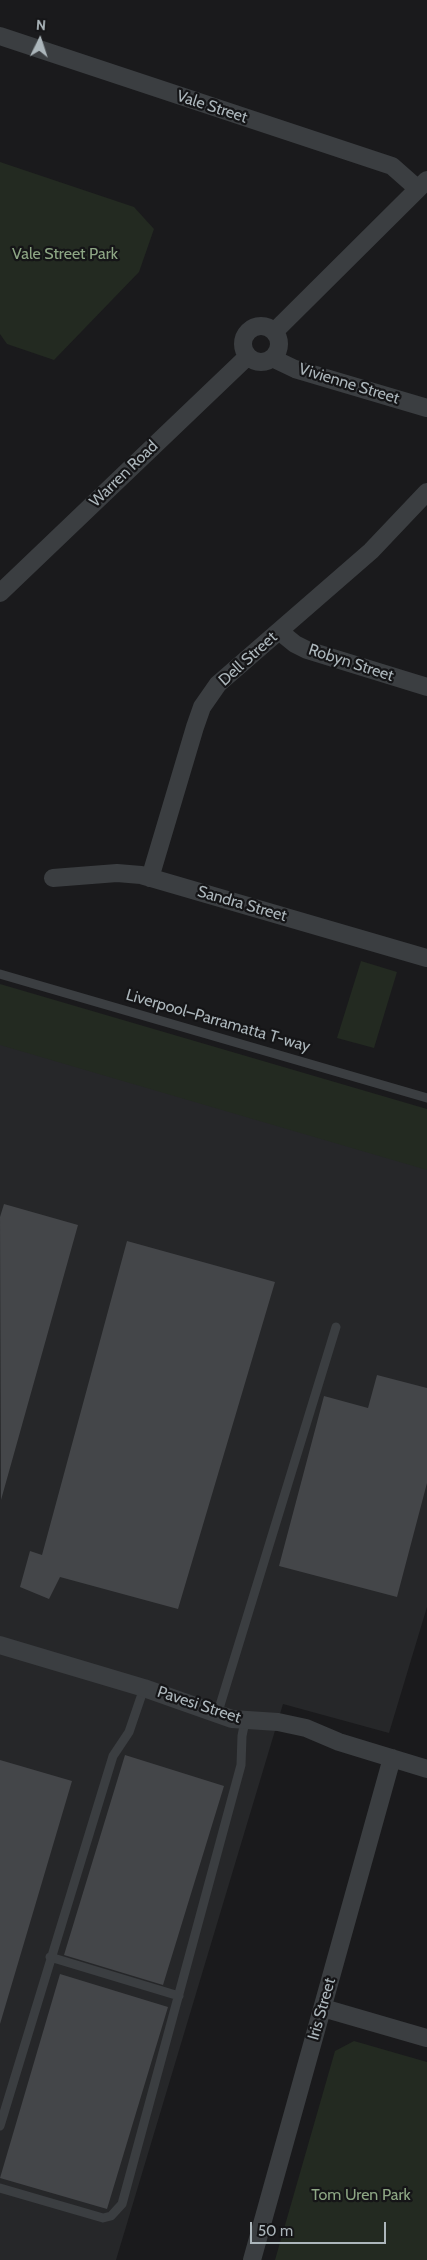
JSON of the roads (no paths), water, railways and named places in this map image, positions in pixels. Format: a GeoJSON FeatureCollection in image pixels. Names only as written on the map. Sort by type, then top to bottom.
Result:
{"type":"FeatureCollection","features":[{"type":"Feature","properties":{"kind":"street","name":"Vale Street"},"geometry":{"type":"LineString","coordinates":[[0,36],[392,166],[422,185]]}},
{"type":"Feature","properties":{"kind":"street"},"geometry":{"type":"LineString","coordinates":[[274,332],[422,185]]}},
{"type":"Feature","properties":{"kind":"street"},"geometry":{"type":"LineString","coordinates":[[259,327],[266,327],[274,332],[278,340],[279,349],[272,358],[261,362],[248,356],[244,344],[248,332],[259,327]]}},
{"type":"Feature","properties":{"kind":"street","name":"Warren Road"},"geometry":{"type":"LineString","coordinates":[[0,593],[248,356]]}},
{"type":"Feature","properties":{"kind":"street","name":"Vivienne Street"},"geometry":{"type":"LineString","coordinates":[[272,358],[295,368],[427,408]]}},
{"type":"Feature","properties":{"kind":"street","name":"Dell Street"},"geometry":{"type":"LineString","coordinates":[[150,878],[202,707],[218,684],[371,552],[427,492]]}},
{"type":"Feature","properties":{"kind":"street","name":"Robyn Street"},"geometry":{"type":"LineString","coordinates":[[279,631],[295,644],[307,650],[427,686]]}},
{"type":"Feature","properties":{"kind":"street","name":"Sandra Street"},"geometry":{"type":"LineString","coordinates":[[53,878],[117,873],[150,878],[427,958]]}},
{"type":"Feature","properties":{"kind":"street","name":"Pavesi Street"},"geometry":{"type":"LineString","coordinates":[[0,1645],[144,1688],[217,1715],[245,1721],[278,1722],[306,1728],[340,1742],[427,1769]]}},
{"type":"Feature","properties":{"kind":"street","name":"Iris Street"},"geometry":{"type":"LineString","coordinates":[[252,2260],[392,1758]]}},
{"type":"Feature","properties":{"kind":"street"},"geometry":{"type":"LineString","coordinates":[[323,2008],[427,2038]]}},
{"type":"Feature","properties":{"kind":"lane","name":"Liverpool–Parramatta T-way"},"geometry":{"type":"LineString","coordinates":[[0,974],[427,1098]]}},
{"type":"Feature","properties":{"kind":"lane"},"geometry":{"type":"LineString","coordinates":[[217,1715],[336,1327]]}},
{"type":"Feature","properties":{"kind":"lane"},"geometry":{"type":"LineString","coordinates":[[0,2126],[50,1957],[113,1756],[129,1732],[144,1688]]}},
{"type":"Feature","properties":{"kind":"lane"},"geometry":{"type":"LineString","coordinates":[[0,2188],[103,2218],[111,2216],[117,2211],[126,2195],[242,1765],[242,1736],[245,1721]]}},
{"type":"Feature","properties":{"kind":"lane"},"geometry":{"type":"LineString","coordinates":[[50,1957],[179,1996]]}},
{"type":"Feature","properties":{"kind":"park label","name":"Vale Street Park"},"geometry":{"type":"Point","coordinates":[65,254]}},
{"type":"Feature","properties":{"kind":"park label","name":"Tom Uren Park"},"geometry":{"type":"Point","coordinates":[361,2195]}}]}
